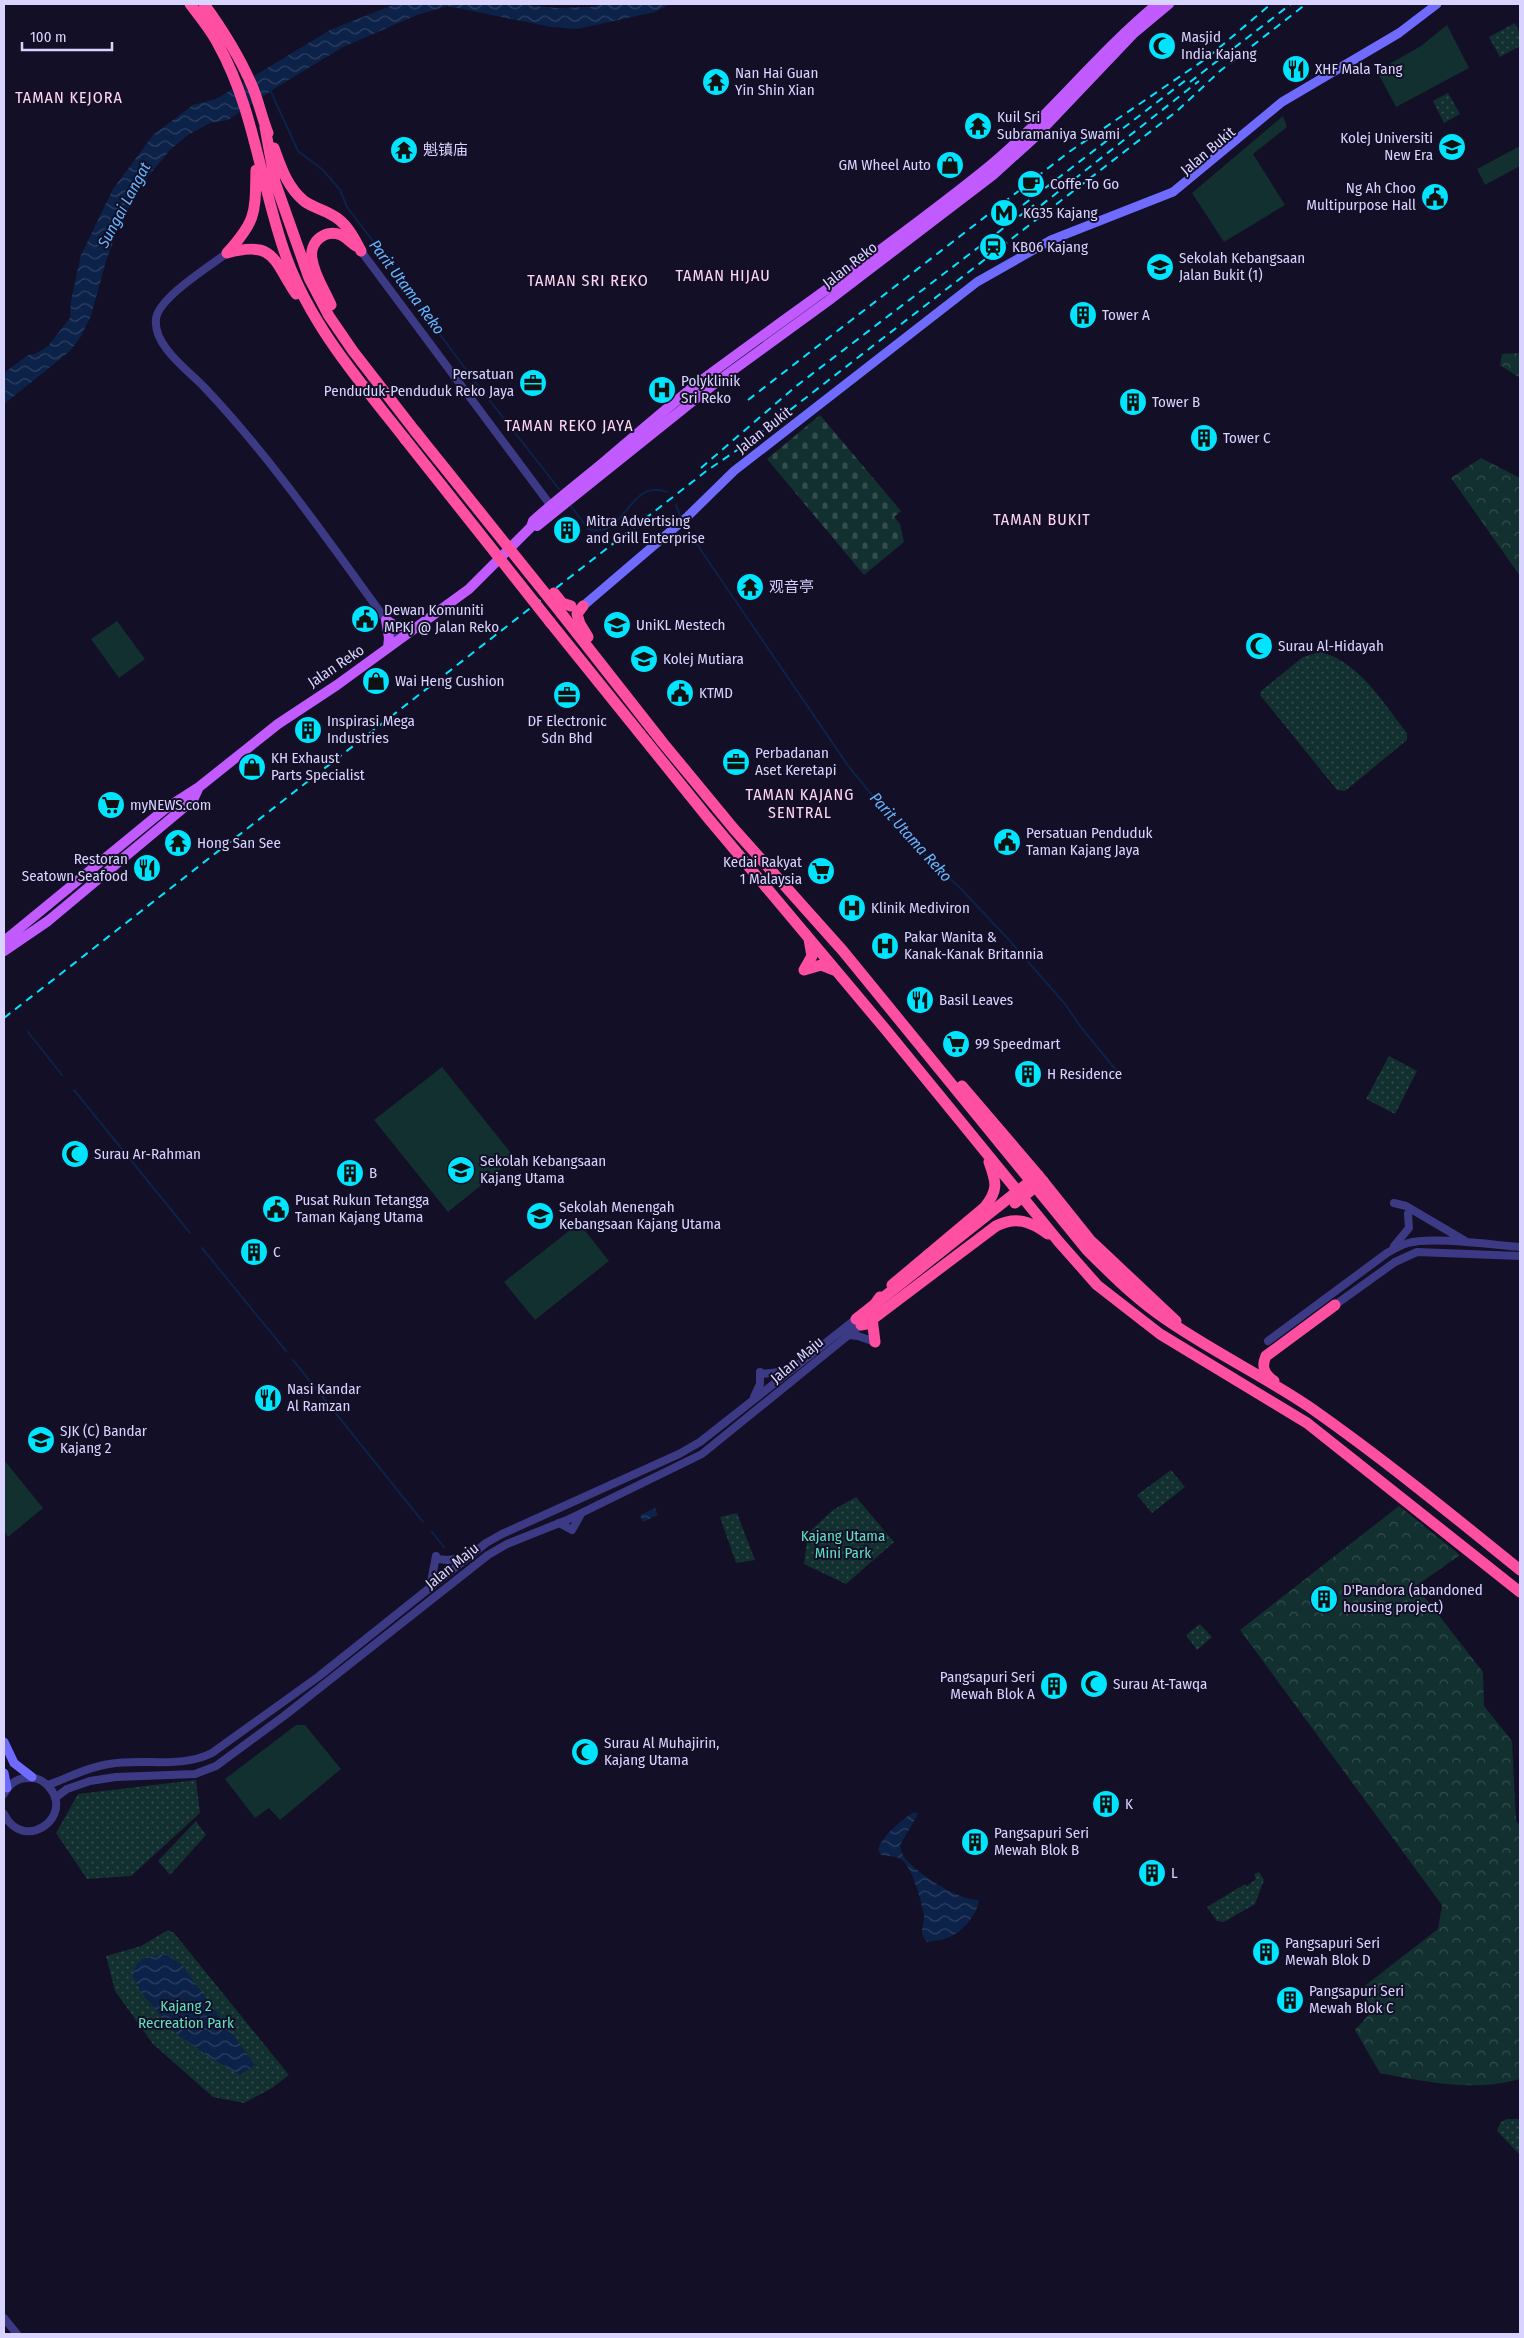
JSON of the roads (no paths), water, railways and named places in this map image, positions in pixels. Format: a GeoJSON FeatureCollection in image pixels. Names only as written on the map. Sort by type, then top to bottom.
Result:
{"type":"FeatureCollection","features":[{"type":"Feature","properties":{"kind":"highway"},"geometry":{"type":"LineString","coordinates":[[190,4],[218,43],[228,62],[252,134],[276,229],[288,262],[314,314],[343,359],[550,622],[708,818],[838,972],[1059,1242],[1097,1285],[1122,1306],[1160,1334],[1307,1423],[1520,1592]]}},
{"type":"Feature","properties":{"kind":"highway"},"geometry":{"type":"LineString","coordinates":[[204,4],[223,30],[240,59],[287,182],[305,202],[342,222],[361,251]]}},
{"type":"Feature","properties":{"kind":"highway"},"geometry":{"type":"LineString","coordinates":[[265,127],[275,182],[309,278],[329,316],[353,351],[734,829],[775,873],[890,1008],[1087,1250],[1128,1290],[1186,1333],[1307,1406],[1455,1518],[1520,1570]]}},
{"type":"Feature","properties":{"kind":"highway"},"geometry":{"type":"LineString","coordinates":[[227,253],[242,236],[255,211],[256,151]]}},
{"type":"Feature","properties":{"kind":"highway"},"geometry":{"type":"LineString","coordinates":[[353,351],[314,268],[311,257],[312,246],[318,239],[327,234],[342,235],[361,251]]}},
{"type":"Feature","properties":{"kind":"highway"},"geometry":{"type":"LineString","coordinates":[[227,253],[254,248],[270,254],[278,263],[297,296],[314,314]]}},
{"type":"Feature","properties":{"kind":"highway"},"geometry":{"type":"LineString","coordinates":[[517,556],[538,574],[562,603],[571,606],[585,605]]}},
{"type":"Feature","properties":{"kind":"highway"},"geometry":{"type":"LineString","coordinates":[[585,605],[578,614],[580,624],[602,655],[612,678]]}},
{"type":"Feature","properties":{"kind":"highway"},"geometry":{"type":"LineString","coordinates":[[808,936],[812,956],[804,970],[821,965],[838,972]]}},
{"type":"Feature","properties":{"kind":"highway"},"geometry":{"type":"LineString","coordinates":[[890,1008],[902,1015],[980,1106],[1090,1240],[1166,1309],[1186,1333]]}},
{"type":"Feature","properties":{"kind":"highway"},"geometry":{"type":"LineString","coordinates":[[881,1302],[905,1273],[985,1207],[993,1196],[996,1186],[993,1174],[979,1145]]}},
{"type":"Feature","properties":{"kind":"highway"},"geometry":{"type":"LineString","coordinates":[[858,1322],[1040,1178]]}},
{"type":"Feature","properties":{"kind":"highway"},"geometry":{"type":"LineString","coordinates":[[858,1322],[872,1318],[996,1226],[1006,1221],[1015,1220],[1032,1223],[1059,1242]]}},
{"type":"Feature","properties":{"kind":"highway"},"geometry":{"type":"LineString","coordinates":[[1307,1406],[1294,1393],[1265,1374],[1264,1359],[1268,1352],[1331,1301]]}},
{"type":"Feature","properties":{"kind":"highway"},"geometry":{"type":"LineString","coordinates":[[872,1318],[875,1342]]}},
{"type":"Feature","properties":{"kind":"main road","name":"Jalan Reko"},"geometry":{"type":"LineString","coordinates":[[552,508],[702,380],[846,276],[982,172],[1028,133],[1128,28],[1156,4]]}},
{"type":"Feature","properties":{"kind":"main road","name":"Jalan Reko"},"geometry":{"type":"LineString","coordinates":[[4,942],[165,809],[199,787],[278,724],[388,648],[482,577],[531,527],[533,521],[714,384],[828,301],[992,175],[1036,137],[1133,34],[1169,4]]}},
{"type":"Feature","properties":{"kind":"main road","name":"Jalan Bukit"},"geometry":{"type":"LineString","coordinates":[[972,288],[977,282],[1051,240],[1173,192],[1282,102],[1399,34],[1437,4]]}},
{"type":"Feature","properties":{"kind":"main road","name":"Jalan Bukit"},"geometry":{"type":"LineString","coordinates":[[585,605],[686,518],[734,471],[972,288],[1061,240],[1175,196],[1284,105],[1402,37],[1446,4]]}},
{"type":"Feature","properties":{"kind":"main road"},"geometry":{"type":"LineString","coordinates":[[388,648],[386,620],[401,627],[415,628]]}},
{"type":"Feature","properties":{"kind":"main road","name":"Jalan Reko"},"geometry":{"type":"LineString","coordinates":[[4,951],[48,921],[192,800],[199,787]]}},
{"type":"Feature","properties":{"kind":"main road"},"geometry":{"type":"LineString","coordinates":[[82,865],[91,868],[98,863]]}},
{"type":"Feature","properties":{"kind":"main road"},"geometry":{"type":"LineString","coordinates":[[4,1742],[14,1763],[32,1778]]}},
{"type":"Feature","properties":{"kind":"main road"},"geometry":{"type":"LineString","coordinates":[[4,1773],[5,1791]]}},
{"type":"Feature","properties":{"kind":"street"},"geometry":{"type":"LineString","coordinates":[[361,251],[552,508]]}},
{"type":"Feature","properties":{"kind":"street"},"geometry":{"type":"LineString","coordinates":[[227,253],[166,300],[156,316],[157,332],[172,354],[250,439],[400,639]]}},
{"type":"Feature","properties":{"kind":"street"},"geometry":{"type":"LineString","coordinates":[[1394,1203],[1406,1206],[1462,1240],[1473,1244]]}},
{"type":"Feature","properties":{"kind":"street"},"geometry":{"type":"LineString","coordinates":[[1331,1301],[1387,1253],[1406,1234],[1410,1224],[1408,1214]]}},
{"type":"Feature","properties":{"kind":"street"},"geometry":{"type":"LineString","coordinates":[[1387,1253],[1415,1242],[1520,1247]]}},
{"type":"Feature","properties":{"kind":"street"},"geometry":{"type":"LineString","coordinates":[[1268,1341],[1395,1262],[1417,1252],[1520,1256]]}},
{"type":"Feature","properties":{"kind":"street","name":"Jalan Maju"},"geometry":{"type":"LineString","coordinates":[[55,1798],[67,1789],[90,1781],[116,1777],[195,1774],[212,1768],[284,1716],[473,1566],[502,1547],[581,1513],[702,1454],[848,1335],[858,1322]]}},
{"type":"Feature","properties":{"kind":"street","name":"Jalan Maju"},"geometry":{"type":"LineString","coordinates":[[48,1785],[86,1769],[109,1764],[132,1761],[178,1762],[207,1756],[318,1677],[468,1557],[502,1534],[700,1442],[789,1370],[858,1322]]}},
{"type":"Feature","properties":{"kind":"street"},"geometry":{"type":"LineString","coordinates":[[848,1335],[858,1336],[875,1342]]}},
{"type":"Feature","properties":{"kind":"street"},"geometry":{"type":"LineString","coordinates":[[753,1399],[760,1384],[761,1373],[789,1370]]}},
{"type":"Feature","properties":{"kind":"street"},"geometry":{"type":"LineString","coordinates":[[761,1407],[770,1385],[789,1384]]}},
{"type":"Feature","properties":{"kind":"street"},"geometry":{"type":"LineString","coordinates":[[430,1587],[437,1558],[447,1560],[468,1557]]}},
{"type":"Feature","properties":{"kind":"street"},"geometry":{"type":"LineString","coordinates":[[440,1594],[449,1572],[473,1566]]}},
{"type":"Feature","properties":{"kind":"street"},"geometry":{"type":"LineString","coordinates":[[4,1826],[28,1832],[45,1826],[55,1811],[55,1798],[48,1785],[32,1778],[22,1778],[5,1791]]}},
{"type":"Feature","properties":{"kind":"street"},"geometry":{"type":"LineString","coordinates":[[4,1814],[13,1827]]}},
{"type":"Feature","properties":{"kind":"street"},"geometry":{"type":"LineString","coordinates":[[4,2318],[17,2334]]}},
{"type":"Feature","properties":{"kind":"water","name":"Sungai Langat"},"geometry":{"type":"Polygon","coordinates":[[[395,4],[514,4],[557,8],[591,7],[604,4],[670,4],[655,12],[577,29],[551,27],[448,6],[417,15],[343,47],[277,87],[228,120],[210,123],[188,135],[170,150],[150,174],[120,224],[106,261],[91,316],[80,338],[69,352],[4,404],[4,373],[28,355],[35,354],[48,346],[70,318],[71,301],[81,255],[113,189],[153,135],[193,105],[216,99],[330,30],[395,4]]]}},
{"type":"Feature","properties":{"kind":"water"},"geometry":{"type":"Polygon","coordinates":[[[655,1508],[658,1515],[643,1522],[640,1515],[655,1508]]]}},
{"type":"Feature","properties":{"kind":"water"},"geometry":{"type":"Polygon","coordinates":[[[914,1812],[918,1814],[900,1845],[904,1857],[918,1871],[938,1885],[961,1896],[979,1900],[972,1918],[958,1932],[944,1939],[927,1942],[922,1933],[924,1917],[921,1904],[909,1868],[901,1859],[881,1855],[878,1850],[880,1844],[893,1829],[914,1812]]]}},
{"type":"Feature","properties":{"kind":"water"},"geometry":{"type":"Polygon","coordinates":[[[166,1954],[182,1965],[255,2065],[240,2075],[208,2056],[174,2032],[141,1992],[133,1976],[135,1967],[142,1959],[166,1954]]]}},
{"type":"Feature","properties":{"kind":"waterway","name":"Parit Utama Reko"},"geometry":{"type":"LineString","coordinates":[[270,90],[298,151],[323,170],[340,190],[347,207],[416,298],[423,311],[472,378],[559,489]]}},
{"type":"Feature","properties":{"kind":"waterway","name":"Parit Utama Reko"},"geometry":{"type":"LineString","coordinates":[[571,506],[588,529],[601,530],[611,526],[644,493],[654,490],[667,492]]}},
{"type":"Feature","properties":{"kind":"waterway","name":"Parit Utama Reko"},"geometry":{"type":"LineString","coordinates":[[676,505],[681,518]]}},
{"type":"Feature","properties":{"kind":"waterway","name":"Parit Utama Reko"},"geometry":{"type":"LineString","coordinates":[[683,524],[849,767],[910,841],[961,889],[1009,940],[1065,1004],[1080,1026],[1120,1075]]}},
{"type":"Feature","properties":{"kind":"waterway"},"geometry":{"type":"LineString","coordinates":[[28,1032],[62,1075]]}},
{"type":"Feature","properties":{"kind":"waterway"},"geometry":{"type":"LineString","coordinates":[[74,1090],[190,1233]]}},
{"type":"Feature","properties":{"kind":"waterway"},"geometry":{"type":"LineString","coordinates":[[202,1248],[286,1351]]}},
{"type":"Feature","properties":{"kind":"waterway"},"geometry":{"type":"LineString","coordinates":[[293,1360],[423,1522]]}},
{"type":"Feature","properties":{"kind":"waterway"},"geometry":{"type":"LineString","coordinates":[[432,1532],[444,1547]]}},
{"type":"Feature","properties":{"kind":"railway"},"geometry":{"type":"LineString","coordinates":[[748,400],[1069,152],[1207,58],[1271,4]]}},
{"type":"Feature","properties":{"kind":"railway"},"geometry":{"type":"LineString","coordinates":[[1190,82],[1291,4]]}},
{"type":"Feature","properties":{"kind":"railway"},"geometry":{"type":"LineString","coordinates":[[4,1018],[705,472],[746,444],[1177,111],[1220,71],[1306,4]]}},
{"type":"Feature","properties":{"kind":"railway"},"geometry":{"type":"LineString","coordinates":[[1023,205],[1186,80]]}},
{"type":"Feature","properties":{"kind":"railway"},"geometry":{"type":"LineString","coordinates":[[1030,214],[1199,81]]}},
{"type":"Feature","properties":{"kind":"railway"},"geometry":{"type":"LineString","coordinates":[[701,468],[795,387],[1034,205]]}},
{"type":"Feature","properties":{"kind":"place","name":"Masjid India Kajang"},"geometry":{"type":"Point","coordinates":[1162,46]}},
{"type":"Feature","properties":{"kind":"place","name":"XHF Mala Tang"},"geometry":{"type":"Point","coordinates":[1296,69]}},
{"type":"Feature","properties":{"kind":"place","name":"Nan Hai Guan Yin Shin Xian"},"geometry":{"type":"Point","coordinates":[716,82]}},
{"type":"Feature","properties":{"kind":"place","name":"Kuil Sri Subramaniya Swami"},"geometry":{"type":"Point","coordinates":[978,126]}},
{"type":"Feature","properties":{"kind":"place","name":"Kolej Universiti New Era"},"geometry":{"type":"Point","coordinates":[1452,147]}},
{"type":"Feature","properties":{"kind":"place","name":"魁镇庙"},"geometry":{"type":"Point","coordinates":[404,150]}},
{"type":"Feature","properties":{"kind":"place","name":"GM Wheel Auto"},"geometry":{"type":"Point","coordinates":[950,165]}},
{"type":"Feature","properties":{"kind":"place","name":"Coffe To Go"},"geometry":{"type":"Point","coordinates":[1031,184]}},
{"type":"Feature","properties":{"kind":"place","name":"Ng Ah Choo Multipurpose Hall"},"geometry":{"type":"Point","coordinates":[1435,197]}},
{"type":"Feature","properties":{"kind":"place","name":"KG35 Kajang"},"geometry":{"type":"Point","coordinates":[1004,213]}},
{"type":"Feature","properties":{"kind":"place","name":"KB06 Kajang"},"geometry":{"type":"Point","coordinates":[993,247]}},
{"type":"Feature","properties":{"kind":"place","name":"Sekolah Kebangsaan Jalan Bukit (1)"},"geometry":{"type":"Point","coordinates":[1160,267]}},
{"type":"Feature","properties":{"kind":"place","name":"Tower A"},"geometry":{"type":"Point","coordinates":[1083,315]}},
{"type":"Feature","properties":{"kind":"place","name":"Persatuan Penduduk-Penduduk Reko Jaya"},"geometry":{"type":"Point","coordinates":[533,383]}},
{"type":"Feature","properties":{"kind":"place","name":"Polyklinik Sri Reko"},"geometry":{"type":"Point","coordinates":[662,390]}},
{"type":"Feature","properties":{"kind":"place","name":"Tower B"},"geometry":{"type":"Point","coordinates":[1133,402]}},
{"type":"Feature","properties":{"kind":"place","name":"Tower C"},"geometry":{"type":"Point","coordinates":[1204,438]}},
{"type":"Feature","properties":{"kind":"place","name":"Mitra Advertising and Grill Enterprise"},"geometry":{"type":"Point","coordinates":[567,530]}},
{"type":"Feature","properties":{"kind":"place","name":"观音亭"},"geometry":{"type":"Point","coordinates":[750,587]}},
{"type":"Feature","properties":{"kind":"place","name":"Dewan Komuniti MPKj @ Jalan Reko"},"geometry":{"type":"Point","coordinates":[365,619]}},
{"type":"Feature","properties":{"kind":"place","name":"UniKL Mestech"},"geometry":{"type":"Point","coordinates":[617,625]}},
{"type":"Feature","properties":{"kind":"place","name":"Surau Al-Hidayah"},"geometry":{"type":"Point","coordinates":[1259,646]}},
{"type":"Feature","properties":{"kind":"place","name":"Kolej Mutiara"},"geometry":{"type":"Point","coordinates":[644,659]}},
{"type":"Feature","properties":{"kind":"place","name":"Wai Heng Cushion"},"geometry":{"type":"Point","coordinates":[376,681]}},
{"type":"Feature","properties":{"kind":"place","name":"KTMD"},"geometry":{"type":"Point","coordinates":[680,693]}},
{"type":"Feature","properties":{"kind":"place","name":"DF Electronic Sdn Bhd"},"geometry":{"type":"Point","coordinates":[567,695]}},
{"type":"Feature","properties":{"kind":"place","name":"Inspirasi Mega Industries"},"geometry":{"type":"Point","coordinates":[308,730]}},
{"type":"Feature","properties":{"kind":"place","name":"Perbadanan Aset Keretapi"},"geometry":{"type":"Point","coordinates":[736,762]}},
{"type":"Feature","properties":{"kind":"place","name":"KH Exhaust Parts Specialist"},"geometry":{"type":"Point","coordinates":[252,767]}},
{"type":"Feature","properties":{"kind":"place","name":"myNEWS.com"},"geometry":{"type":"Point","coordinates":[111,805]}},
{"type":"Feature","properties":{"kind":"place","name":"Persatuan Penduduk Taman Kajang Jaya"},"geometry":{"type":"Point","coordinates":[1007,842]}},
{"type":"Feature","properties":{"kind":"place","name":"Hong San See"},"geometry":{"type":"Point","coordinates":[178,843]}},
{"type":"Feature","properties":{"kind":"place","name":"Restoran Seatown Seafood"},"geometry":{"type":"Point","coordinates":[147,868]}},
{"type":"Feature","properties":{"kind":"place","name":"Kedai Rakyat 1 Malaysia"},"geometry":{"type":"Point","coordinates":[821,871]}},
{"type":"Feature","properties":{"kind":"place","name":"Klinik Mediviron"},"geometry":{"type":"Point","coordinates":[852,908]}},
{"type":"Feature","properties":{"kind":"place","name":"Pakar Wanita & Kanak-Kanak Britannia"},"geometry":{"type":"Point","coordinates":[885,946]}},
{"type":"Feature","properties":{"kind":"place","name":"Basil Leaves"},"geometry":{"type":"Point","coordinates":[920,1000]}},
{"type":"Feature","properties":{"kind":"place","name":"99 Speedmart"},"geometry":{"type":"Point","coordinates":[956,1044]}},
{"type":"Feature","properties":{"kind":"place","name":"H Residence"},"geometry":{"type":"Point","coordinates":[1028,1074]}},
{"type":"Feature","properties":{"kind":"place","name":"Surau Ar-Rahman"},"geometry":{"type":"Point","coordinates":[75,1154]}},
{"type":"Feature","properties":{"kind":"place","name":"Sekolah Kebangsaan Kajang Utama"},"geometry":{"type":"Point","coordinates":[461,1170]}},
{"type":"Feature","properties":{"kind":"place","name":"B"},"geometry":{"type":"Point","coordinates":[350,1173]}},
{"type":"Feature","properties":{"kind":"place","name":"Pusat Rukun Tetangga Taman Kajang Utama"},"geometry":{"type":"Point","coordinates":[276,1209]}},
{"type":"Feature","properties":{"kind":"place","name":"Sekolah Menengah Kebangsaan Kajang Utama"},"geometry":{"type":"Point","coordinates":[540,1216]}},
{"type":"Feature","properties":{"kind":"place","name":"C"},"geometry":{"type":"Point","coordinates":[254,1252]}},
{"type":"Feature","properties":{"kind":"place","name":"Nasi Kandar Al Ramzan"},"geometry":{"type":"Point","coordinates":[268,1398]}},
{"type":"Feature","properties":{"kind":"place","name":"SJK (C) Bandar Kajang 2"},"geometry":{"type":"Point","coordinates":[41,1440]}},
{"type":"Feature","properties":{"kind":"place","name":"D'Pandora (abandoned housing project)"},"geometry":{"type":"Point","coordinates":[1324,1599]}},
{"type":"Feature","properties":{"kind":"place","name":"Surau At-Tawqa"},"geometry":{"type":"Point","coordinates":[1094,1684]}},
{"type":"Feature","properties":{"kind":"place","name":"Pangsapuri Seri Mewah Blok A"},"geometry":{"type":"Point","coordinates":[1054,1686]}},
{"type":"Feature","properties":{"kind":"place","name":"Surau Al Muhajirin, Kajang Utama"},"geometry":{"type":"Point","coordinates":[585,1752]}},
{"type":"Feature","properties":{"kind":"place","name":"K"},"geometry":{"type":"Point","coordinates":[1106,1804]}},
{"type":"Feature","properties":{"kind":"place","name":"Pangsapuri Seri Mewah Blok B"},"geometry":{"type":"Point","coordinates":[975,1842]}},
{"type":"Feature","properties":{"kind":"place","name":"L"},"geometry":{"type":"Point","coordinates":[1152,1873]}},
{"type":"Feature","properties":{"kind":"place","name":"Pangsapuri Seri Mewah Blok D"},"geometry":{"type":"Point","coordinates":[1266,1952]}},
{"type":"Feature","properties":{"kind":"place","name":"Pangsapuri Seri Mewah Blok C"},"geometry":{"type":"Point","coordinates":[1290,2000]}},
{"type":"Feature","properties":{"kind":"district","name":"TAMAN KEJORA"},"geometry":{"type":"Point","coordinates":[69,97]}},
{"type":"Feature","properties":{"kind":"district","name":"TAMAN HIJAU"},"geometry":{"type":"Point","coordinates":[723,275]}},
{"type":"Feature","properties":{"kind":"district","name":"TAMAN SRI REKO"},"geometry":{"type":"Point","coordinates":[588,280]}},
{"type":"Feature","properties":{"kind":"district","name":"TAMAN REKO JAYA"},"geometry":{"type":"Point","coordinates":[569,425]}},
{"type":"Feature","properties":{"kind":"district","name":"TAMAN BUKIT"},"geometry":{"type":"Point","coordinates":[1042,519]}},
{"type":"Feature","properties":{"kind":"district","name":"TAMAN KAJANG SENTRAL"},"geometry":{"type":"Point","coordinates":[800,803]}},
{"type":"Feature","properties":{"kind":"park label","name":"Kajang Utama Mini Park"},"geometry":{"type":"Point","coordinates":[843,1544]}},
{"type":"Feature","properties":{"kind":"park label","name":"Kajang 2 Recreation Park"},"geometry":{"type":"Point","coordinates":[186,2014]}}]}
